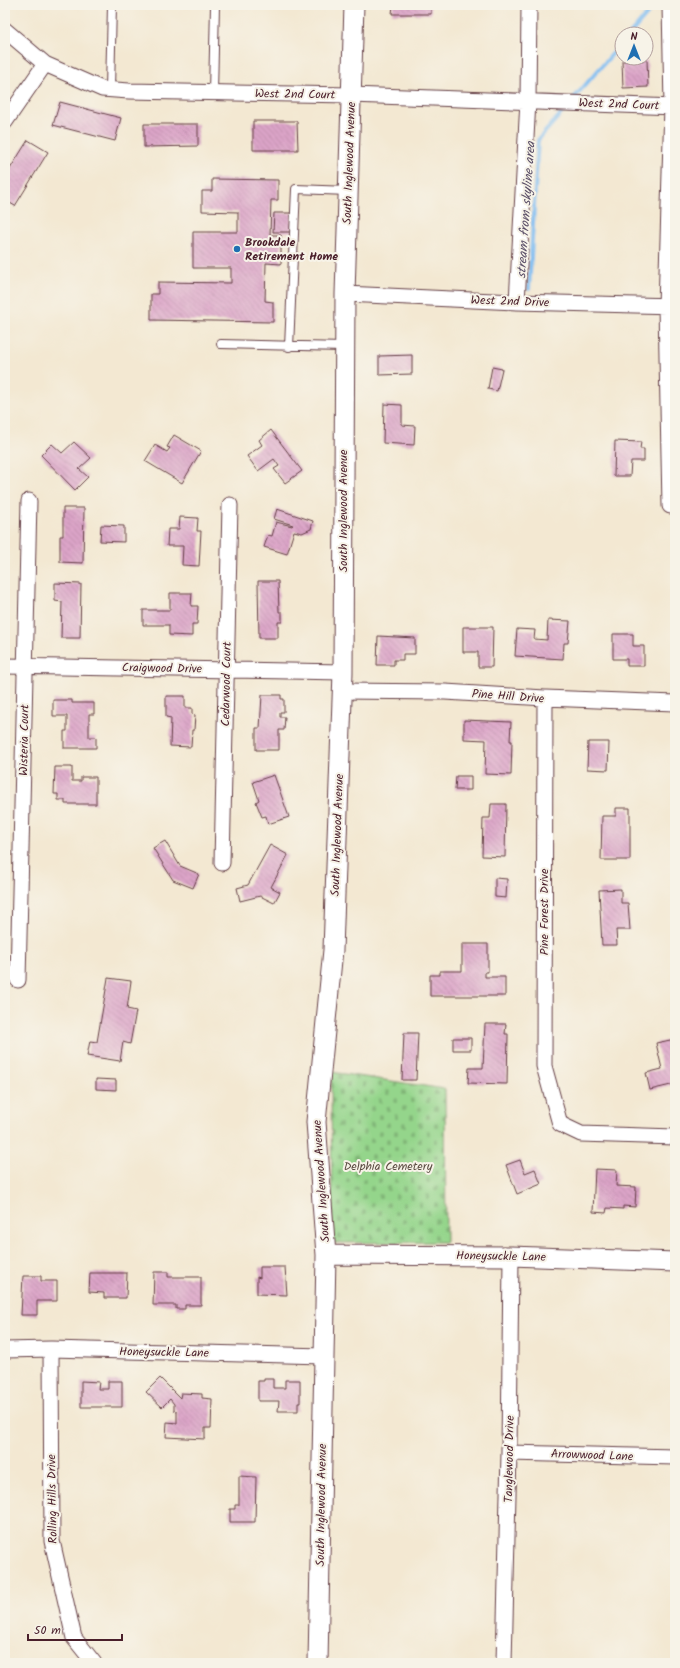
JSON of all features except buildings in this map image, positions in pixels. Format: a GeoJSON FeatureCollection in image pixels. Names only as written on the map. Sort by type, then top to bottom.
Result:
{"type":"FeatureCollection","features":[{"type":"Feature","properties":{"kind":"street","name":"South Inglewood Avenue"},"geometry":{"type":"LineString","coordinates":[[318,1663],[326,1255],[316,1122],[333,950],[341,691],[343,672],[344,347],[354,5]]}},
{"type":"Feature","properties":{"kind":"street"},"geometry":{"type":"LineString","coordinates":[[517,302],[528,101],[529,5]]}},
{"type":"Feature","properties":{"kind":"street"},"geometry":{"type":"LineString","coordinates":[[670,5],[674,106],[670,306],[672,506]]}},
{"type":"Feature","properties":{"kind":"street","name":"West 2nd Court"},"geometry":{"type":"LineString","coordinates":[[5,30],[45,64],[102,89],[129,91],[351,95],[674,106]]}},
{"type":"Feature","properties":{"kind":"street"},"geometry":{"type":"LineString","coordinates":[[5,122],[45,64]]}},
{"type":"Feature","properties":{"kind":"street","name":"West 2nd Drive"},"geometry":{"type":"LineString","coordinates":[[345,294],[517,302],[670,306]]}},
{"type":"Feature","properties":{"kind":"street","name":"Wisteria Court"},"geometry":{"type":"LineString","coordinates":[[18,980],[29,501]]}},
{"type":"Feature","properties":{"kind":"street","name":"Cedarwood Court"},"geometry":{"type":"LineString","coordinates":[[222,863],[230,506]]}},
{"type":"Feature","properties":{"kind":"street","name":"Craigwood Drive"},"geometry":{"type":"LineString","coordinates":[[5,666],[343,672]]}},
{"type":"Feature","properties":{"kind":"street","name":"Pine Hill Drive"},"geometry":{"type":"LineString","coordinates":[[341,691],[444,692],[675,703]]}},
{"type":"Feature","properties":{"kind":"street","name":"Pine Forest Drive"},"geometry":{"type":"LineString","coordinates":[[545,698],[544,1066],[560,1124],[581,1134],[675,1137]]}},
{"type":"Feature","properties":{"kind":"street","name":"Honeysuckle Lane"},"geometry":{"type":"LineString","coordinates":[[326,1255],[511,1256],[675,1262]]}},
{"type":"Feature","properties":{"kind":"street","name":"Tanglewood Drive"},"geometry":{"type":"LineString","coordinates":[[504,1663],[509,1452],[511,1256]]}},
{"type":"Feature","properties":{"kind":"street","name":"Honeysuckle Lane"},"geometry":{"type":"LineString","coordinates":[[5,1350],[51,1349],[323,1356]]}},
{"type":"Feature","properties":{"kind":"street","name":"Rolling Hills Drive"},"geometry":{"type":"LineString","coordinates":[[51,1349],[52,1541],[74,1638],[94,1663]]}},
{"type":"Feature","properties":{"kind":"street","name":"Arrowwood Lane"},"geometry":{"type":"LineString","coordinates":[[509,1452],[675,1457]]}},
{"type":"Feature","properties":{"kind":"lane"},"geometry":{"type":"LineString","coordinates":[[110,89],[112,5]]}},
{"type":"Feature","properties":{"kind":"lane"},"geometry":{"type":"LineString","coordinates":[[213,93],[215,5]]}},
{"type":"Feature","properties":{"kind":"lane"},"geometry":{"type":"LineString","coordinates":[[289,347],[296,189],[348,191]]}},
{"type":"Feature","properties":{"kind":"lane"},"geometry":{"type":"LineString","coordinates":[[221,344],[289,347],[344,347]]}},
{"type":"Feature","properties":{"kind":"green space","name":"Delphia Cemetery"},"geometry":{"type":"Polygon","coordinates":[[[331,1072],[445,1089],[446,1242],[332,1243],[331,1072]]]}},
{"type":"Feature","properties":{"kind":"waterway","name":"stream from skyline area"},"geometry":{"type":"LineString","coordinates":[[637,26],[655,5]]}},
{"type":"Feature","properties":{"kind":"waterway","name":"stream from skyline area"},"geometry":{"type":"LineString","coordinates":[[572,100],[614,52]]}},
{"type":"Feature","properties":{"kind":"waterway","name":"stream from skyline area"},"geometry":{"type":"LineString","coordinates":[[529,289],[538,140],[567,107]]}},
{"type":"Feature","properties":{"kind":"place","name":"Brookdale Retirement Home"},"geometry":{"type":"Point","coordinates":[237,249]}}]}
